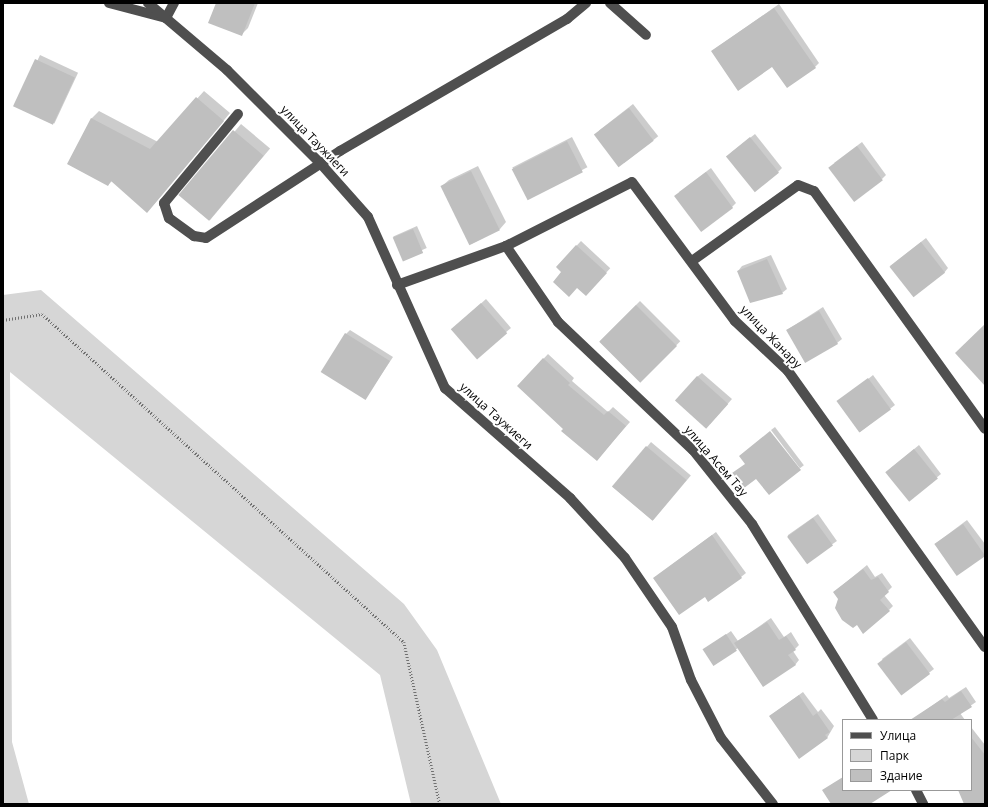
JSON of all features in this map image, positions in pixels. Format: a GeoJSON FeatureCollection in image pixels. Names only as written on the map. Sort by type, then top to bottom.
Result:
{"type":"FeatureCollection","features":[{"type":"Feature","properties":{"kind":"street"},"geometry":{"type":"LineString","coordinates":[[109,3],[166,18],[174,3]]}},
{"type":"Feature","properties":{"kind":"street","name":"улица Таужиеги"},"geometry":{"type":"LineString","coordinates":[[148,3],[227,70],[321,164],[368,217],[397,285],[445,388],[570,498],[625,558],[672,627],[691,680],[721,738],[773,804]]}},
{"type":"Feature","properties":{"kind":"street"},"geometry":{"type":"LineString","coordinates":[[238,114],[164,203],[169,218],[194,236],[206,238],[321,164],[567,19],[586,3]]}},
{"type":"Feature","properties":{"kind":"street"},"geometry":{"type":"LineString","coordinates":[[610,3],[646,36]]}},
{"type":"Feature","properties":{"kind":"street","name":"улица Жанару"},"geometry":{"type":"LineString","coordinates":[[506,246],[632,182],[736,321],[788,371],[985,647]]}},
{"type":"Feature","properties":{"kind":"street"},"geometry":{"type":"LineString","coordinates":[[692,261],[798,185],[814,191],[985,429]]}},
{"type":"Feature","properties":{"kind":"street"},"geometry":{"type":"LineString","coordinates":[[397,285],[506,246]]}},
{"type":"Feature","properties":{"kind":"street","name":"улица Асем Тау"},"geometry":{"type":"LineString","coordinates":[[506,246],[558,322],[693,450],[752,524],[872,719]]}},
{"type":"Feature","properties":{"kind":"street"},"geometry":{"type":"LineString","coordinates":[[916,791],[923,804]]}},
{"type":"Feature","properties":{"kind":"path"},"geometry":{"type":"LineString","coordinates":[[3,320],[42,314],[404,642],[440,804]]}},
{"type":"Feature","properties":{"kind":"green space"},"geometry":{"type":"Polygon","coordinates":[[[41,290],[404,604],[437,650],[501,804],[411,804],[380,675],[10,372],[12,742],[29,804],[3,804],[3,295],[41,290]]]}},
{"type":"Feature","properties":{"kind":"building"},"geometry":{"type":"Polygon","coordinates":[[[216,3],[255,3],[242,36],[208,23],[216,3]]]}},
{"type":"Feature","properties":{"kind":"building"},"geometry":{"type":"Polygon","coordinates":[[[774,8],[816,68],[787,88],[772,67],[738,91],[711,51],[774,8]]]}},
{"type":"Feature","properties":{"kind":"building"},"geometry":{"type":"Polygon","coordinates":[[[35,59],[75,78],[53,125],[13,106],[35,59]]]}},
{"type":"Feature","properties":{"kind":"building"},"geometry":{"type":"Polygon","coordinates":[[[196,97],[224,121],[147,213],[111,181],[108,186],[67,164],[91,118],[150,149],[196,97]]]}},
{"type":"Feature","properties":{"kind":"building"},"geometry":{"type":"Polygon","coordinates":[[[629,108],[654,141],[619,167],[594,134],[629,108]]]}},
{"type":"Feature","properties":{"kind":"building"},"geometry":{"type":"Polygon","coordinates":[[[233,130],[264,156],[209,221],[178,195],[233,130]]]}},
{"type":"Feature","properties":{"kind":"building"},"geometry":{"type":"Polygon","coordinates":[[[750,137],[779,173],[755,192],[726,157],[750,137]]]}},
{"type":"Feature","properties":{"kind":"building"},"geometry":{"type":"Polygon","coordinates":[[[567,141],[583,172],[528,200],[512,169],[567,141]]]}},
{"type":"Feature","properties":{"kind":"building"},"geometry":{"type":"Polygon","coordinates":[[[857,146],[883,180],[854,202],[828,168],[857,146]]]}},
{"type":"Feature","properties":{"kind":"building"},"geometry":{"type":"Polygon","coordinates":[[[471,171],[500,230],[469,245],[440,186],[471,171]]]}},
{"type":"Feature","properties":{"kind":"building"},"geometry":{"type":"Polygon","coordinates":[[[706,172],[733,208],[701,232],[674,196],[706,172]]]}},
{"type":"Feature","properties":{"kind":"building"},"geometry":{"type":"Polygon","coordinates":[[[413,229],[423,253],[403,262],[393,238],[413,229]]]}},
{"type":"Feature","properties":{"kind":"building"},"geometry":{"type":"Polygon","coordinates":[[[921,242],[945,273],[913,297],[889,267],[921,242]]]}},
{"type":"Feature","properties":{"kind":"building"},"geometry":{"type":"Polygon","coordinates":[[[576,245],[607,273],[586,296],[577,288],[569,297],[553,282],[561,272],[556,267],[576,245]]]}},
{"type":"Feature","properties":{"kind":"building"},"geometry":{"type":"Polygon","coordinates":[[[767,259],[783,294],[750,303],[737,271],[767,259]]]}},
{"type":"Feature","properties":{"kind":"building"},"geometry":{"type":"Polygon","coordinates":[[[481,303],[507,333],[477,359],[451,329],[481,303]]]}},
{"type":"Feature","properties":{"kind":"building"},"geometry":{"type":"Polygon","coordinates":[[[636,305],[677,346],[640,383],[599,342],[636,305]]]}},
{"type":"Feature","properties":{"kind":"building"},"geometry":{"type":"Polygon","coordinates":[[[819,311],[838,344],[805,363],[786,330],[819,311]]]}},
{"type":"Feature","properties":{"kind":"building"},"geometry":{"type":"Polygon","coordinates":[[[985,324],[985,386],[955,353],[985,324]]]}},
{"type":"Feature","properties":{"kind":"building"},"geometry":{"type":"Polygon","coordinates":[[[345,333],[390,361],[366,400],[321,372],[345,333]]]}},
{"type":"Feature","properties":{"kind":"building"},"geometry":{"type":"Polygon","coordinates":[[[543,358],[570,383],[568,385],[604,415],[608,411],[626,426],[597,461],[561,431],[563,429],[517,386],[543,358]]]}},
{"type":"Feature","properties":{"kind":"building"},"geometry":{"type":"Polygon","coordinates":[[[697,376],[728,404],[706,429],[675,401],[697,376]]]}},
{"type":"Feature","properties":{"kind":"building"},"geometry":{"type":"Polygon","coordinates":[[[868,378],[891,410],[859,432],[836,401],[868,378]]]}},
{"type":"Feature","properties":{"kind":"building"},"geometry":{"type":"Polygon","coordinates":[[[770,431],[801,470],[769,495],[756,479],[744,488],[732,473],[745,464],[739,456],[770,431]]]}},
{"type":"Feature","properties":{"kind":"building"},"geometry":{"type":"Polygon","coordinates":[[[646,446],[687,480],[653,521],[612,487],[646,446]]]}},
{"type":"Feature","properties":{"kind":"building"},"geometry":{"type":"Polygon","coordinates":[[[914,449],[938,479],[909,502],[885,472],[914,449]]]}},
{"type":"Feature","properties":{"kind":"building"},"geometry":{"type":"Polygon","coordinates":[[[813,518],[833,546],[807,564],[787,537],[813,518]]]}},
{"type":"Feature","properties":{"kind":"building"},"geometry":{"type":"Polygon","coordinates":[[[963,524],[985,556],[957,576],[934,544],[963,524]]]}},
{"type":"Feature","properties":{"kind":"building"},"geometry":{"type":"Polygon","coordinates":[[[712,535],[742,578],[708,602],[705,597],[679,615],[653,578],[712,535]]]}},
{"type":"Feature","properties":{"kind":"building"},"geometry":{"type":"Polygon","coordinates":[[[863,569],[871,580],[878,577],[889,592],[880,600],[890,611],[863,634],[857,625],[853,628],[842,620],[835,608],[838,599],[833,592],[863,569]]]}},
{"type":"Feature","properties":{"kind":"building"},"geometry":{"type":"Polygon","coordinates":[[[767,622],[779,640],[786,636],[796,650],[788,655],[796,665],[763,687],[734,643],[767,622]]]}},
{"type":"Feature","properties":{"kind":"building"},"geometry":{"type":"Polygon","coordinates":[[[726,634],[737,651],[713,666],[703,649],[726,634]]]}},
{"type":"Feature","properties":{"kind":"building"},"geometry":{"type":"Polygon","coordinates":[[[906,642],[930,674],[901,696],[877,664],[906,642]]]}},
{"type":"Feature","properties":{"kind":"building"},"geometry":{"type":"Polygon","coordinates":[[[961,691],[972,707],[953,719],[912,719],[942,699],[945,702],[961,691]]]}},
{"type":"Feature","properties":{"kind":"building"},"geometry":{"type":"Polygon","coordinates":[[[799,695],[813,716],[817,713],[830,732],[825,735],[828,738],[799,759],[769,716],[799,695]]]}},
{"type":"Feature","properties":{"kind":"building"},"geometry":{"type":"Polygon","coordinates":[[[972,738],[985,755],[985,804],[964,804],[958,791],[972,791],[972,738]]]}},
{"type":"Feature","properties":{"kind":"building"},"geometry":{"type":"Polygon","coordinates":[[[842,778],[842,791],[890,791],[870,804],[831,804],[822,790],[842,778]]]}}]}
